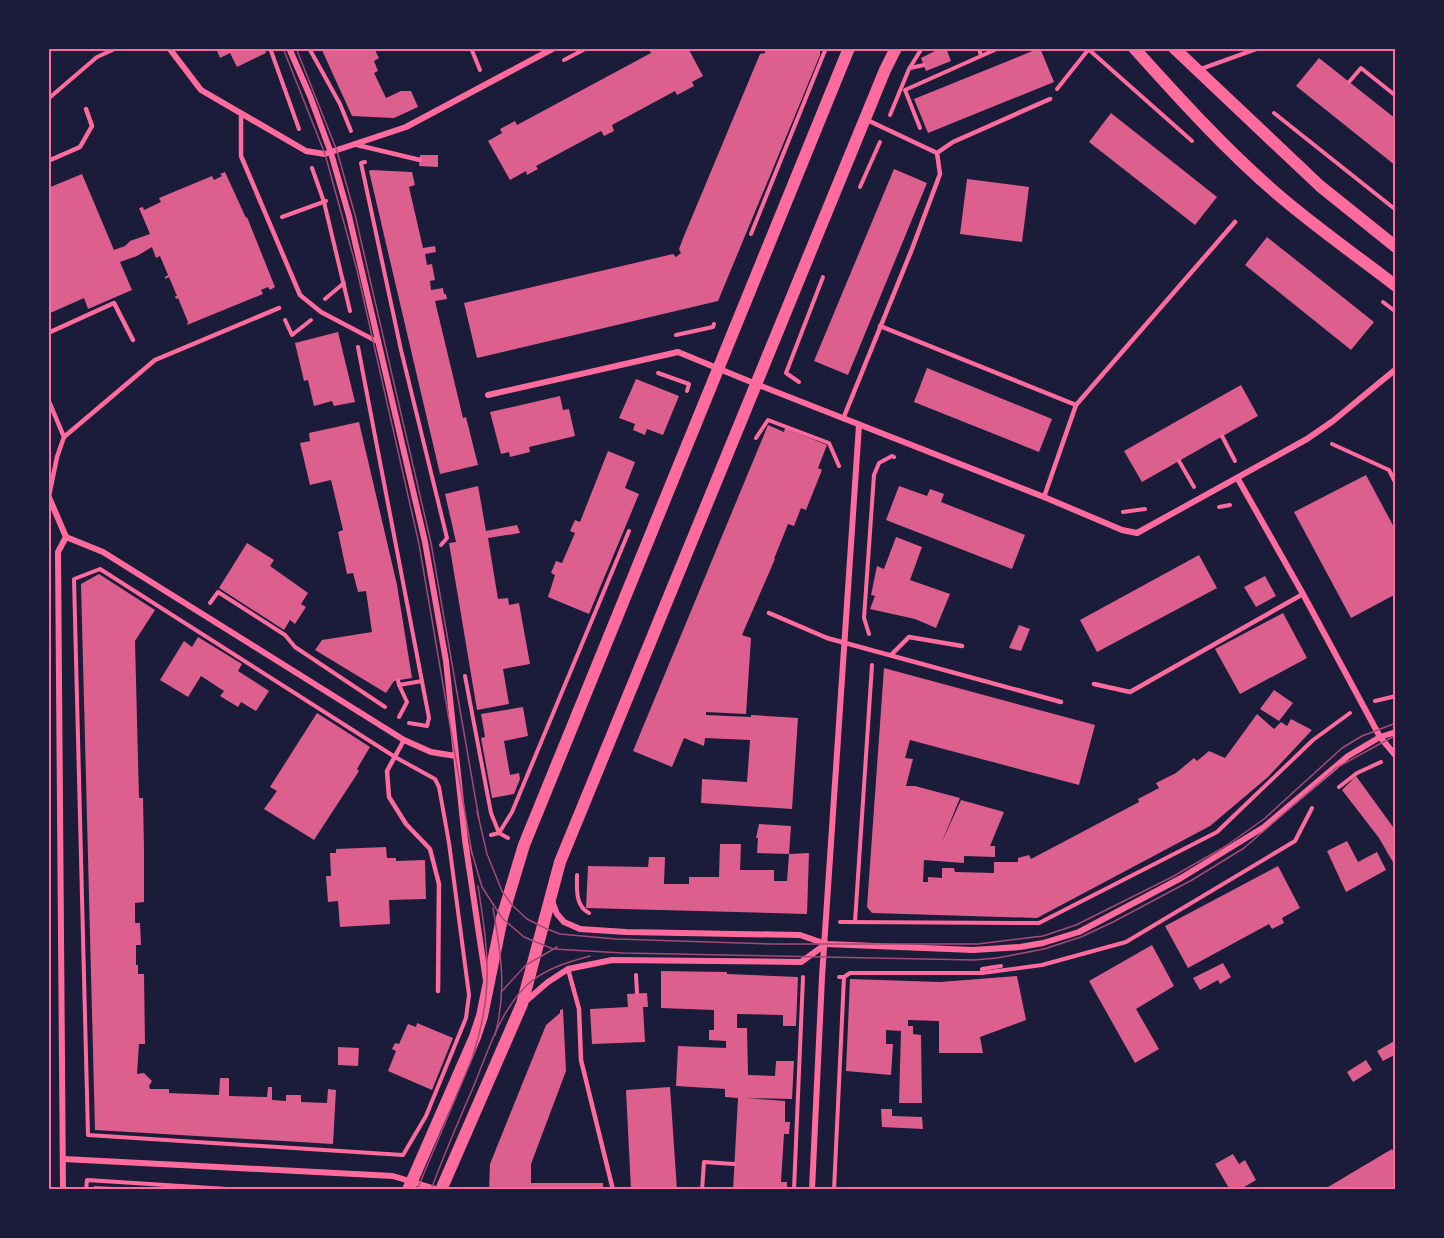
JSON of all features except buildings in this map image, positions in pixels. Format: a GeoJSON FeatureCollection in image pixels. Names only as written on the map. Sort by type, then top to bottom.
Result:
{"type":"FeatureCollection","features":[{"type":"Feature","properties":{"kind":"main road"},"geometry":{"type":"LineString","coordinates":[[409,1186],[475,1037],[488,991],[502,918],[524,845],[849,48]]}},
{"type":"Feature","properties":{"kind":"main road"},"geometry":{"type":"LineString","coordinates":[[440,1190],[522,1004],[560,862],[896,48]]}},
{"type":"Feature","properties":{"kind":"main road"},"geometry":{"type":"LineString","coordinates":[[1134,48],[1183,103],[1256,175],[1277,194],[1396,286]]}},
{"type":"Feature","properties":{"kind":"main road"},"geometry":{"type":"LineString","coordinates":[[1174,48],[1320,186],[1396,247]]}},
{"type":"Feature","properties":{"kind":"street"},"geometry":{"type":"LineString","coordinates":[[169,48],[201,90],[306,151],[326,154],[406,127],[554,48]]}},
{"type":"Feature","properties":{"kind":"street"},"geometry":{"type":"LineString","coordinates":[[289,48],[331,153],[343,196],[425,542],[446,661],[465,840],[488,991]]}},
{"type":"Feature","properties":{"kind":"street"},"geometry":{"type":"LineString","coordinates":[[489,395],[678,352],[1122,530],[1137,532],[1238,479],[1307,439],[1396,369]]}},
{"type":"Feature","properties":{"kind":"street"},"geometry":{"type":"LineString","coordinates":[[812,1190],[822,976],[826,944],[859,425]]}},
{"type":"Feature","properties":{"kind":"street"},"geometry":{"type":"LineString","coordinates":[[1238,479],[1304,594],[1380,737],[1396,756]]}},
{"type":"Feature","properties":{"kind":"street"},"geometry":{"type":"LineString","coordinates":[[49,496],[66,537],[103,552],[404,740],[430,752],[456,756]]}},
{"type":"Feature","properties":{"kind":"street"},"geometry":{"type":"LineString","coordinates":[[63,1190],[58,552],[66,537]]}},
{"type":"Feature","properties":{"kind":"street"},"geometry":{"type":"LineString","coordinates":[[551,895],[557,914],[564,922],[580,929],[800,935],[826,944],[996,949],[1043,943],[1079,932],[1181,878],[1264,827],[1347,756],[1380,737],[1396,734]]}},
{"type":"Feature","properties":{"kind":"street"},"geometry":{"type":"LineString","coordinates":[[522,1004],[568,969],[612,960],[801,962],[826,944]]}},
{"type":"Feature","properties":{"kind":"street"},"geometry":{"type":"LineString","coordinates":[[64,1159],[393,1176],[409,1186],[440,1190]]}},
{"type":"Feature","properties":{"kind":"lane"},"geometry":{"type":"LineString","coordinates":[[1196,71],[1259,48]]}},
{"type":"Feature","properties":{"kind":"lane"},"geometry":{"type":"LineString","coordinates":[[937,153],[953,142],[1050,99]]}},
{"type":"Feature","properties":{"kind":"lane"},"geometry":{"type":"LineString","coordinates":[[48,161],[80,147],[92,126],[86,109]]}},
{"type":"Feature","properties":{"kind":"lane"},"geometry":{"type":"LineString","coordinates":[[242,114],[241,156],[300,295],[321,312],[378,342]]}},
{"type":"Feature","properties":{"kind":"lane"},"geometry":{"type":"LineString","coordinates":[[865,119],[937,153]]}},
{"type":"Feature","properties":{"kind":"lane"},"geometry":{"type":"LineString","coordinates":[[357,145],[420,160]]}},
{"type":"Feature","properties":{"kind":"lane"},"geometry":{"type":"LineString","coordinates":[[843,418],[940,174],[937,153]]}},
{"type":"Feature","properties":{"kind":"lane"},"geometry":{"type":"LineString","coordinates":[[1044,497],[1076,405],[1235,222]]}},
{"type":"Feature","properties":{"kind":"lane"},"geometry":{"type":"LineString","coordinates":[[48,333],[114,303],[133,340]]}},
{"type":"Feature","properties":{"kind":"lane"},"geometry":{"type":"LineString","coordinates":[[49,496],[64,436],[155,360],[279,308]]}},
{"type":"Feature","properties":{"kind":"lane"},"geometry":{"type":"LineString","coordinates":[[880,326],[1076,405]]}},
{"type":"Feature","properties":{"kind":"lane"},"geometry":{"type":"LineString","coordinates":[[48,399],[64,436]]}},
{"type":"Feature","properties":{"kind":"lane"},"geometry":{"type":"LineString","coordinates":[[1094,684],[1130,692],[1304,594]]}},
{"type":"Feature","properties":{"kind":"lane"},"geometry":{"type":"LineString","coordinates":[[769,613],[824,637],[1061,702]]}},
{"type":"Feature","properties":{"kind":"lane"},"geometry":{"type":"LineString","coordinates":[[891,655],[909,637],[962,646]]}},
{"type":"Feature","properties":{"kind":"lane"},"geometry":{"type":"LineString","coordinates":[[404,740],[387,771],[388,797],[406,824],[430,849],[439,884],[438,991]]}},
{"type":"Feature","properties":{"kind":"lane"},"geometry":{"type":"LineString","coordinates":[[568,969],[579,1009],[581,1060],[613,1190]]}},
{"type":"Feature","properties":{"kind":"path"},"geometry":{"type":"LineString","coordinates":[[48,99],[97,57],[117,48]]}},
{"type":"Feature","properties":{"kind":"path"},"geometry":{"type":"LineString","coordinates":[[270,48],[324,202],[344,283],[315,307]]}},
{"type":"Feature","properties":{"kind":"path"},"geometry":{"type":"LineString","coordinates":[[309,48],[340,104],[357,145],[401,350],[447,538],[441,544],[443,556]]}},
{"type":"Feature","properties":{"kind":"path"},"geometry":{"type":"LineString","coordinates":[[556,65],[587,48]]}},
{"type":"Feature","properties":{"kind":"path"},"geometry":{"type":"LineString","coordinates":[[748,241],[826,48]]}},
{"type":"Feature","properties":{"kind":"path"},"geometry":{"type":"LineString","coordinates":[[859,187],[903,89],[909,69],[922,48]]}},
{"type":"Feature","properties":{"kind":"path"},"geometry":{"type":"LineString","coordinates":[[979,48],[981,56]]}},
{"type":"Feature","properties":{"kind":"path"},"geometry":{"type":"LineString","coordinates":[[903,89],[999,48]]}},
{"type":"Feature","properties":{"kind":"path"},"geometry":{"type":"LineString","coordinates":[[1050,99],[1088,50]]}},
{"type":"Feature","properties":{"kind":"path"},"geometry":{"type":"LineString","coordinates":[[909,69],[924,65]]}},
{"type":"Feature","properties":{"kind":"path"},"geometry":{"type":"LineString","coordinates":[[1349,82],[1361,69],[1396,96]]}},
{"type":"Feature","properties":{"kind":"path"},"geometry":{"type":"LineString","coordinates":[[903,89],[928,148]]}},
{"type":"Feature","properties":{"kind":"path"},"geometry":{"type":"LineString","coordinates":[[1275,115],[1396,210]]}},
{"type":"Feature","properties":{"kind":"path"},"geometry":{"type":"LineString","coordinates":[[361,163],[386,153]]}},
{"type":"Feature","properties":{"kind":"path"},"geometry":{"type":"LineString","coordinates":[[268,222],[366,188]]}},
{"type":"Feature","properties":{"kind":"path"},"geometry":{"type":"LineString","coordinates":[[800,383],[786,373],[825,272]]}},
{"type":"Feature","properties":{"kind":"path"},"geometry":{"type":"LineString","coordinates":[[284,318],[292,334],[321,312]]}},
{"type":"Feature","properties":{"kind":"path"},"geometry":{"type":"LineString","coordinates":[[668,337],[713,327],[718,316]]}},
{"type":"Feature","properties":{"kind":"path"},"geometry":{"type":"LineString","coordinates":[[203,615],[218,592],[285,635],[295,647],[399,717],[409,723],[427,726],[429,718],[360,355]]}},
{"type":"Feature","properties":{"kind":"path"},"geometry":{"type":"LineString","coordinates":[[648,373],[659,373],[689,384],[684,400]]}},
{"type":"Feature","properties":{"kind":"path"},"geometry":{"type":"LineString","coordinates":[[1222,436],[1238,467]]}},
{"type":"Feature","properties":{"kind":"path"},"geometry":{"type":"LineString","coordinates":[[1336,436],[1330,444],[1389,470],[1396,484]]}},
{"type":"Feature","properties":{"kind":"path"},"geometry":{"type":"LineString","coordinates":[[855,922],[873,650],[864,618],[874,475],[879,463],[892,456],[903,460]]}},
{"type":"Feature","properties":{"kind":"path"},"geometry":{"type":"LineString","coordinates":[[1179,461],[1194,487]]}},
{"type":"Feature","properties":{"kind":"path"},"geometry":{"type":"LineString","coordinates":[[1186,492],[1203,483]]}},
{"type":"Feature","properties":{"kind":"path"},"geometry":{"type":"LineString","coordinates":[[1208,510],[1230,505]]}},
{"type":"Feature","properties":{"kind":"path"},"geometry":{"type":"LineString","coordinates":[[1115,513],[1142,511],[1150,507]]}},
{"type":"Feature","properties":{"kind":"path"},"geometry":{"type":"LineString","coordinates":[[500,833],[512,812],[631,528]]}},
{"type":"Feature","properties":{"kind":"path"},"geometry":{"type":"LineString","coordinates":[[403,1155],[88,1136],[74,579],[100,569],[395,757],[435,779],[439,787],[449,843]]}},
{"type":"Feature","properties":{"kind":"path"},"geometry":{"type":"LineString","coordinates":[[465,673],[491,813],[500,833]]}},
{"type":"Feature","properties":{"kind":"path"},"geometry":{"type":"LineString","coordinates":[[399,717],[407,702],[399,682],[422,681]]}},
{"type":"Feature","properties":{"kind":"path"},"geometry":{"type":"LineString","coordinates":[[1373,701],[1396,696]]}},
{"type":"Feature","properties":{"kind":"path"},"geometry":{"type":"LineString","coordinates":[[843,922],[1039,923],[1217,832],[1313,740],[1351,713]]}},
{"type":"Feature","properties":{"kind":"path"},"geometry":{"type":"LineString","coordinates":[[1339,787],[1357,773],[1376,763],[1388,760]]}},
{"type":"Feature","properties":{"kind":"path"},"geometry":{"type":"LineString","coordinates":[[834,1190],[841,977],[850,973],[982,971],[1042,964],[1126,942],[1295,841],[1311,809],[1321,802]]}},
{"type":"Feature","properties":{"kind":"path"},"geometry":{"type":"LineString","coordinates":[[491,835],[500,833],[508,837]]}},
{"type":"Feature","properties":{"kind":"path"},"geometry":{"type":"LineString","coordinates":[[577,870],[578,899],[583,910],[591,914]]}},
{"type":"Feature","properties":{"kind":"path"},"geometry":{"type":"LineString","coordinates":[[1089,945],[1091,951]]}},
{"type":"Feature","properties":{"kind":"path"},"geometry":{"type":"LineString","coordinates":[[635,965],[637,993]]}},
{"type":"Feature","properties":{"kind":"path"},"geometry":{"type":"LineString","coordinates":[[794,1190],[804,976]]}},
{"type":"Feature","properties":{"kind":"path"},"geometry":{"type":"LineString","coordinates":[[702,1190],[704,1162],[734,1164]]}},
{"type":"Feature","properties":{"kind":"path"},"geometry":{"type":"LineString","coordinates":[[86,1190],[87,1180],[243,1190]]}},
{"type":"Feature","properties":{"kind":"tram line"},"geometry":{"type":"LineString","coordinates":[[283,48],[325,154],[357,270],[419,544],[472,854]]}},
{"type":"Feature","properties":{"kind":"tram line"},"geometry":{"type":"LineString","coordinates":[[296,48],[337,151],[355,215],[431,543],[479,819]]}},
{"type":"Feature","properties":{"kind":"tram line"},"geometry":{"type":"LineString","coordinates":[[477,811],[487,854],[502,891],[512,905],[527,919],[560,934],[616,939],[772,944],[978,944],[1043,936],[1076,925],[1172,877],[1226,846],[1264,819],[1342,748],[1362,736],[1396,723]]}},
{"type":"Feature","properties":{"kind":"tram line"},"geometry":{"type":"LineString","coordinates":[[470,846],[482,887],[502,918],[524,937],[553,949],[623,953],[974,960],[997,958],[1044,949],[1081,937],[1192,880],[1244,848],[1336,768],[1396,735]]}},
{"type":"Feature","properties":{"kind":"tram line"},"geometry":{"type":"LineString","coordinates":[[473,1055],[484,1011],[487,971],[478,886]]}},
{"type":"Feature","properties":{"kind":"tram line"},"geometry":{"type":"LineString","coordinates":[[493,908],[502,972],[501,1003],[495,1035]]}},
{"type":"Feature","properties":{"kind":"tram line"},"geometry":{"type":"LineString","coordinates":[[502,991],[526,965],[557,947]]}},
{"type":"Feature","properties":{"kind":"tram line"},"geometry":{"type":"LineString","coordinates":[[431,1190],[490,1044],[510,1006],[534,979],[549,970],[590,956]]}},
{"type":"Feature","properties":{"kind":"tram line"},"geometry":{"type":"LineString","coordinates":[[417,1190],[476,1049]]}}]}
